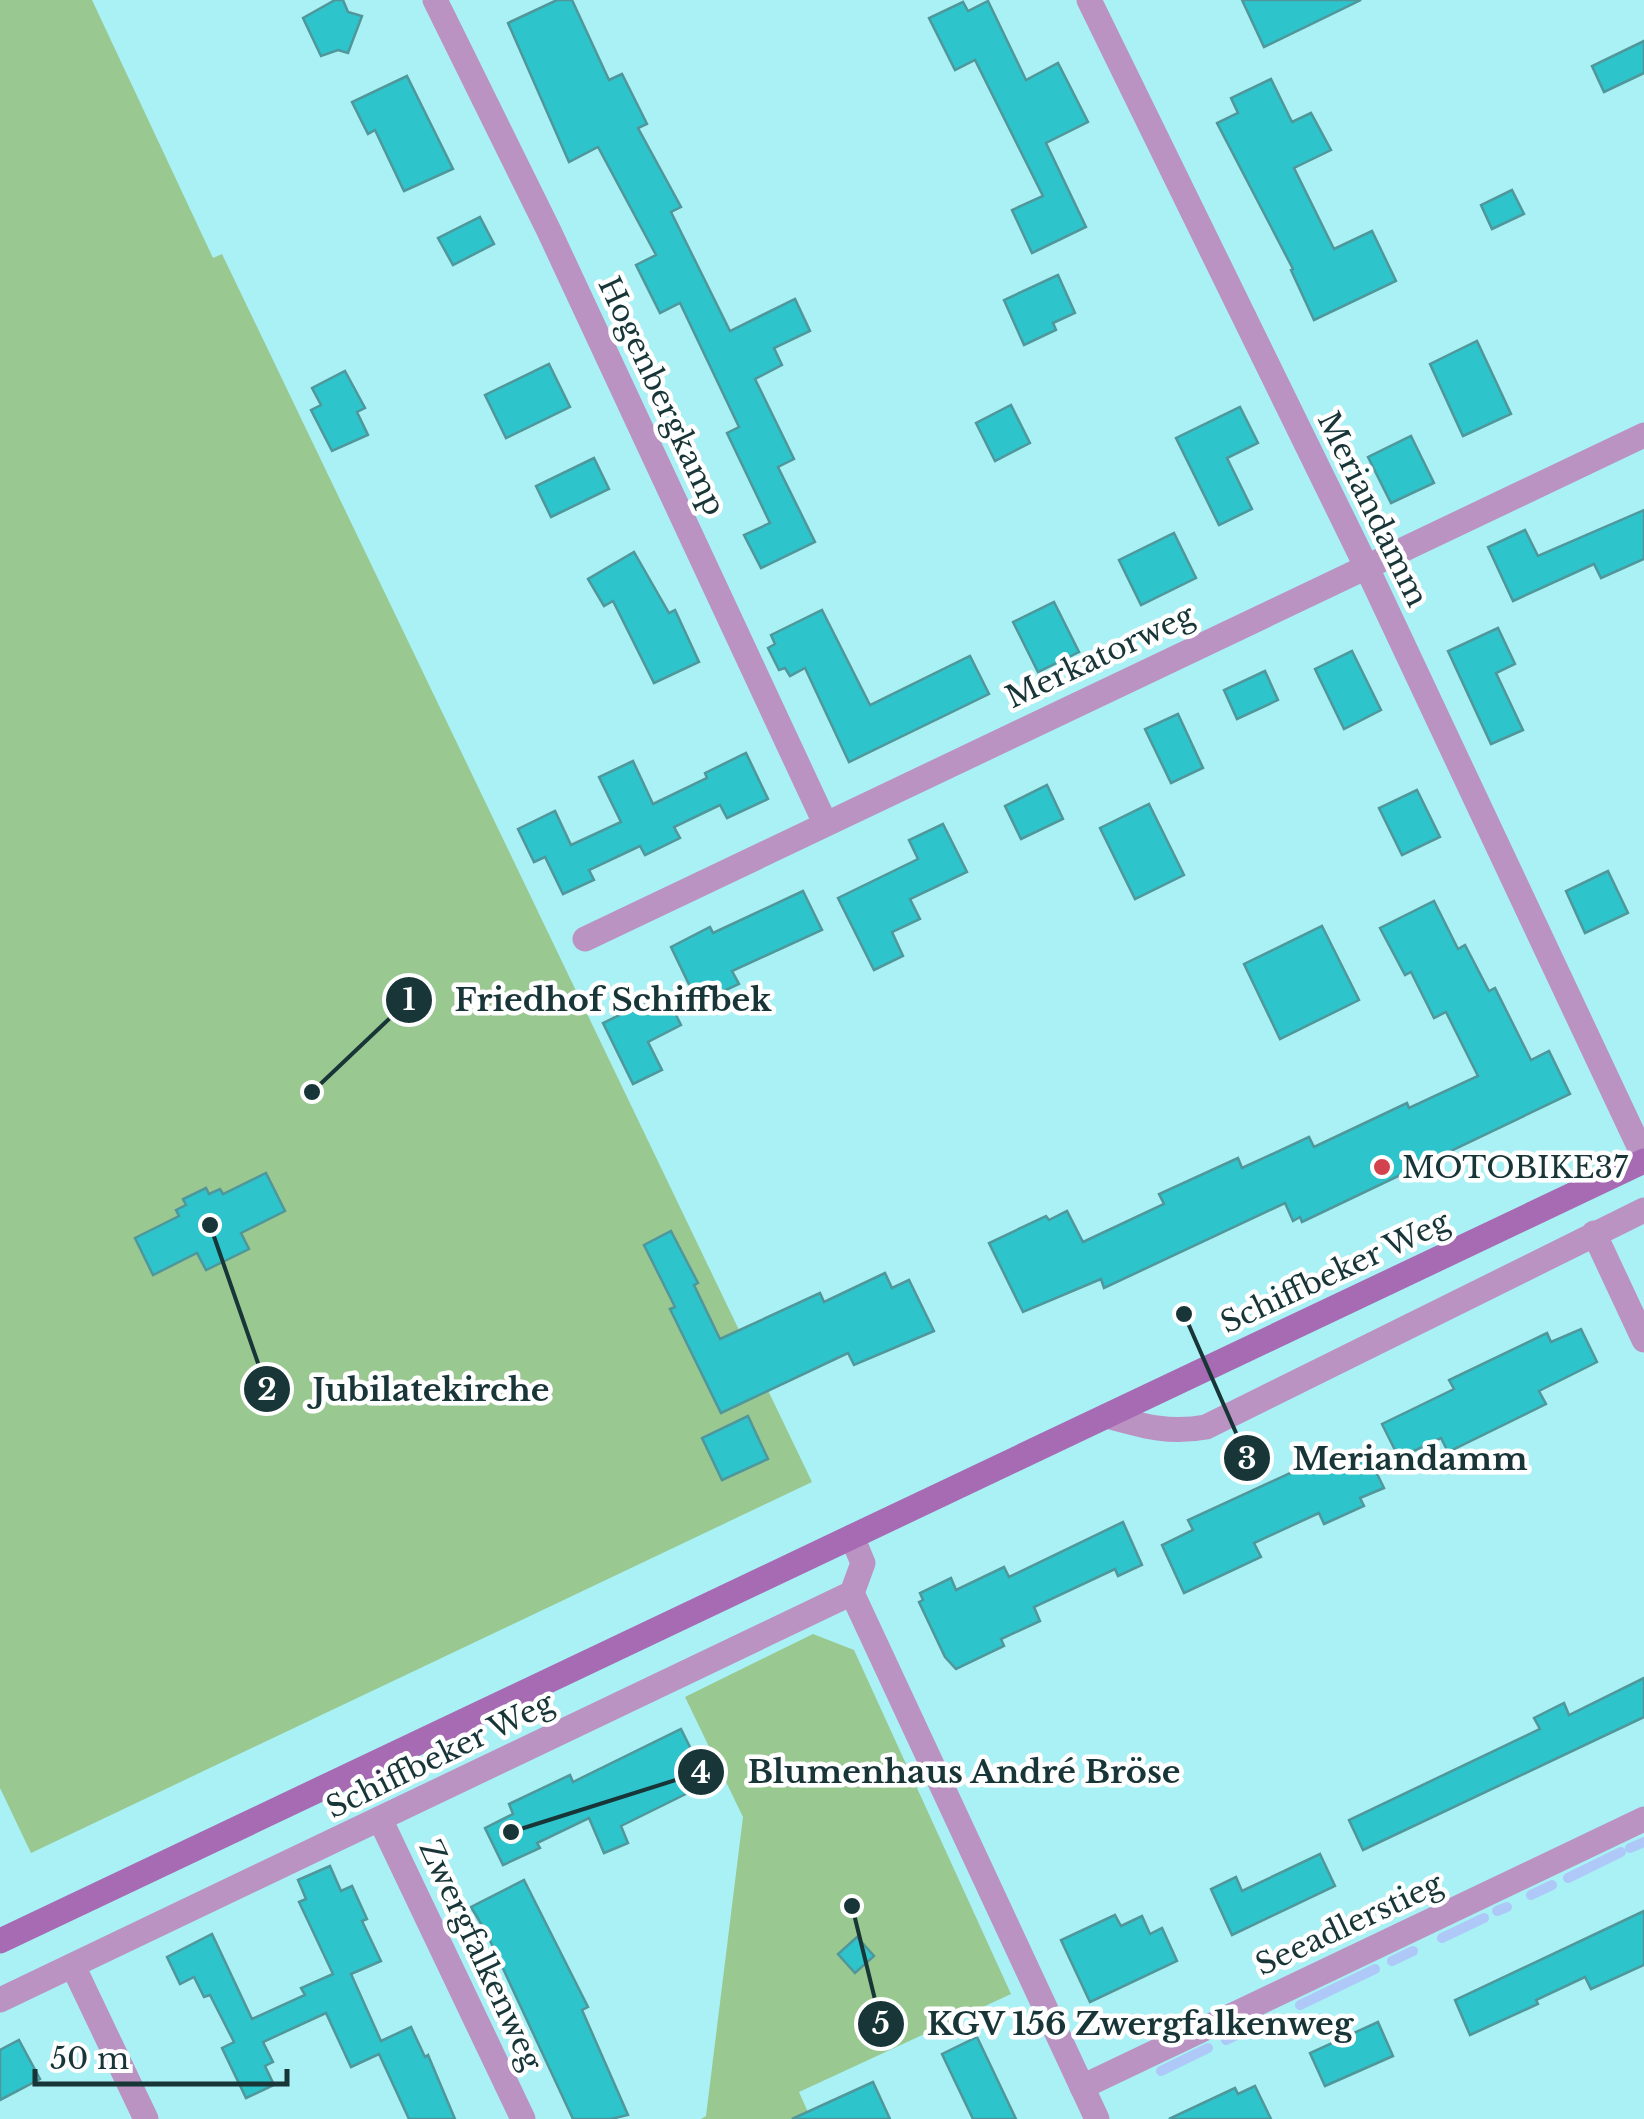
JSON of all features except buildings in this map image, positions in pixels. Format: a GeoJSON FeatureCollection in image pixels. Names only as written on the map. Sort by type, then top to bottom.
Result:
{"type":"FeatureCollection","features":[{"type":"Feature","properties":{"kind":"main road","name":"Schiffbeker Weg"},"geometry":{"type":"LineString","coordinates":[[0,1941],[1644,1159]]}},
{"type":"Feature","properties":{"kind":"street","name":"Hogenbergkamp"},"geometry":{"type":"LineString","coordinates":[[435,0],[548,231],[825,822]]}},
{"type":"Feature","properties":{"kind":"street","name":"Meriandamm"},"geometry":{"type":"LineString","coordinates":[[1089,0],[1366,566],[1644,1159]]}},
{"type":"Feature","properties":{"kind":"street","name":"Merkatorweg"},"geometry":{"type":"LineString","coordinates":[[585,939],[1644,435]]}},
{"type":"Feature","properties":{"kind":"street"},"geometry":{"type":"LineString","coordinates":[[1108,1416],[1160,1430],[1179,1432],[1206,1427],[1644,1210]]}},
{"type":"Feature","properties":{"kind":"street"},"geometry":{"type":"LineString","coordinates":[[1594,1232],[1644,1340]]}},
{"type":"Feature","properties":{"kind":"street"},"geometry":{"type":"LineString","coordinates":[[852,1537],[864,1563],[852,1594],[1097,2119]]}},
{"type":"Feature","properties":{"kind":"street","name":"Schiffbeker Weg"},"geometry":{"type":"LineString","coordinates":[[0,2000],[852,1594]]}},
{"type":"Feature","properties":{"kind":"street","name":"Zwergfalkenweg"},"geometry":{"type":"LineString","coordinates":[[380,1819],[523,2119]]}},
{"type":"Feature","properties":{"kind":"street","name":"Seeadlerstieg"},"geometry":{"type":"LineString","coordinates":[[1082,2088],[1644,1820]]}},
{"type":"Feature","properties":{"kind":"street"},"geometry":{"type":"LineString","coordinates":[[73,1966],[146,2119]]}},
{"type":"Feature","properties":{"kind":"green space"},"geometry":{"type":"Polygon","coordinates":[[[0,0],[92,0],[213,258],[222,254],[812,1482],[31,1853],[0,1788],[0,0]]]}},
{"type":"Feature","properties":{"kind":"green space"},"geometry":{"type":"Polygon","coordinates":[[[813,1634],[854,1650],[1011,1994],[799,2092],[811,2119],[701,2119],[706,2116],[743,1817],[685,1697],[813,1634]]]}},
{"type":"Feature","properties":{"kind":"waterway"},"geometry":{"type":"LineString","coordinates":[[1630,1848],[1644,1842]]}},
{"type":"Feature","properties":{"kind":"waterway"},"geometry":{"type":"LineString","coordinates":[[1568,1878],[1621,1852]]}},
{"type":"Feature","properties":{"kind":"waterway"},"geometry":{"type":"LineString","coordinates":[[1531,1895],[1552,1885]]}},
{"type":"Feature","properties":{"kind":"waterway"},"geometry":{"type":"LineString","coordinates":[[1497,1911],[1507,1907]]}},
{"type":"Feature","properties":{"kind":"waterway"},"geometry":{"type":"LineString","coordinates":[[1442,1938],[1484,1918]]}},
{"type":"Feature","properties":{"kind":"waterway"},"geometry":{"type":"LineString","coordinates":[[1392,1961],[1413,1951]]}},
{"type":"Feature","properties":{"kind":"waterway"},"geometry":{"type":"LineString","coordinates":[[1300,2005],[1375,1969]]}},
{"type":"Feature","properties":{"kind":"waterway"},"geometry":{"type":"LineString","coordinates":[[1226,2040],[1270,2019]]}},
{"type":"Feature","properties":{"kind":"waterway"},"geometry":{"type":"LineString","coordinates":[[1161,2071],[1208,2048]]}},
{"type":"Feature","properties":{"kind":"place","name":"Friedhof Schiffbek"},"geometry":{"type":"Point","coordinates":[312,1092]}},
{"type":"Feature","properties":{"kind":"place","name":"MOTOBIKE37"},"geometry":{"type":"Point","coordinates":[1382,1167]}},
{"type":"Feature","properties":{"kind":"place","name":"Jubilatekirche"},"geometry":{"type":"Point","coordinates":[210,1225]}},
{"type":"Feature","properties":{"kind":"place","name":"Meriandamm"},"geometry":{"type":"Point","coordinates":[1184,1314]}},
{"type":"Feature","properties":{"kind":"place","name":"Blumenhaus André Bröse"},"geometry":{"type":"Point","coordinates":[511,1832]}},
{"type":"Feature","properties":{"kind":"place","name":"KGV 156 Zwergfalkenweg"},"geometry":{"type":"Point","coordinates":[852,1906]}}]}
